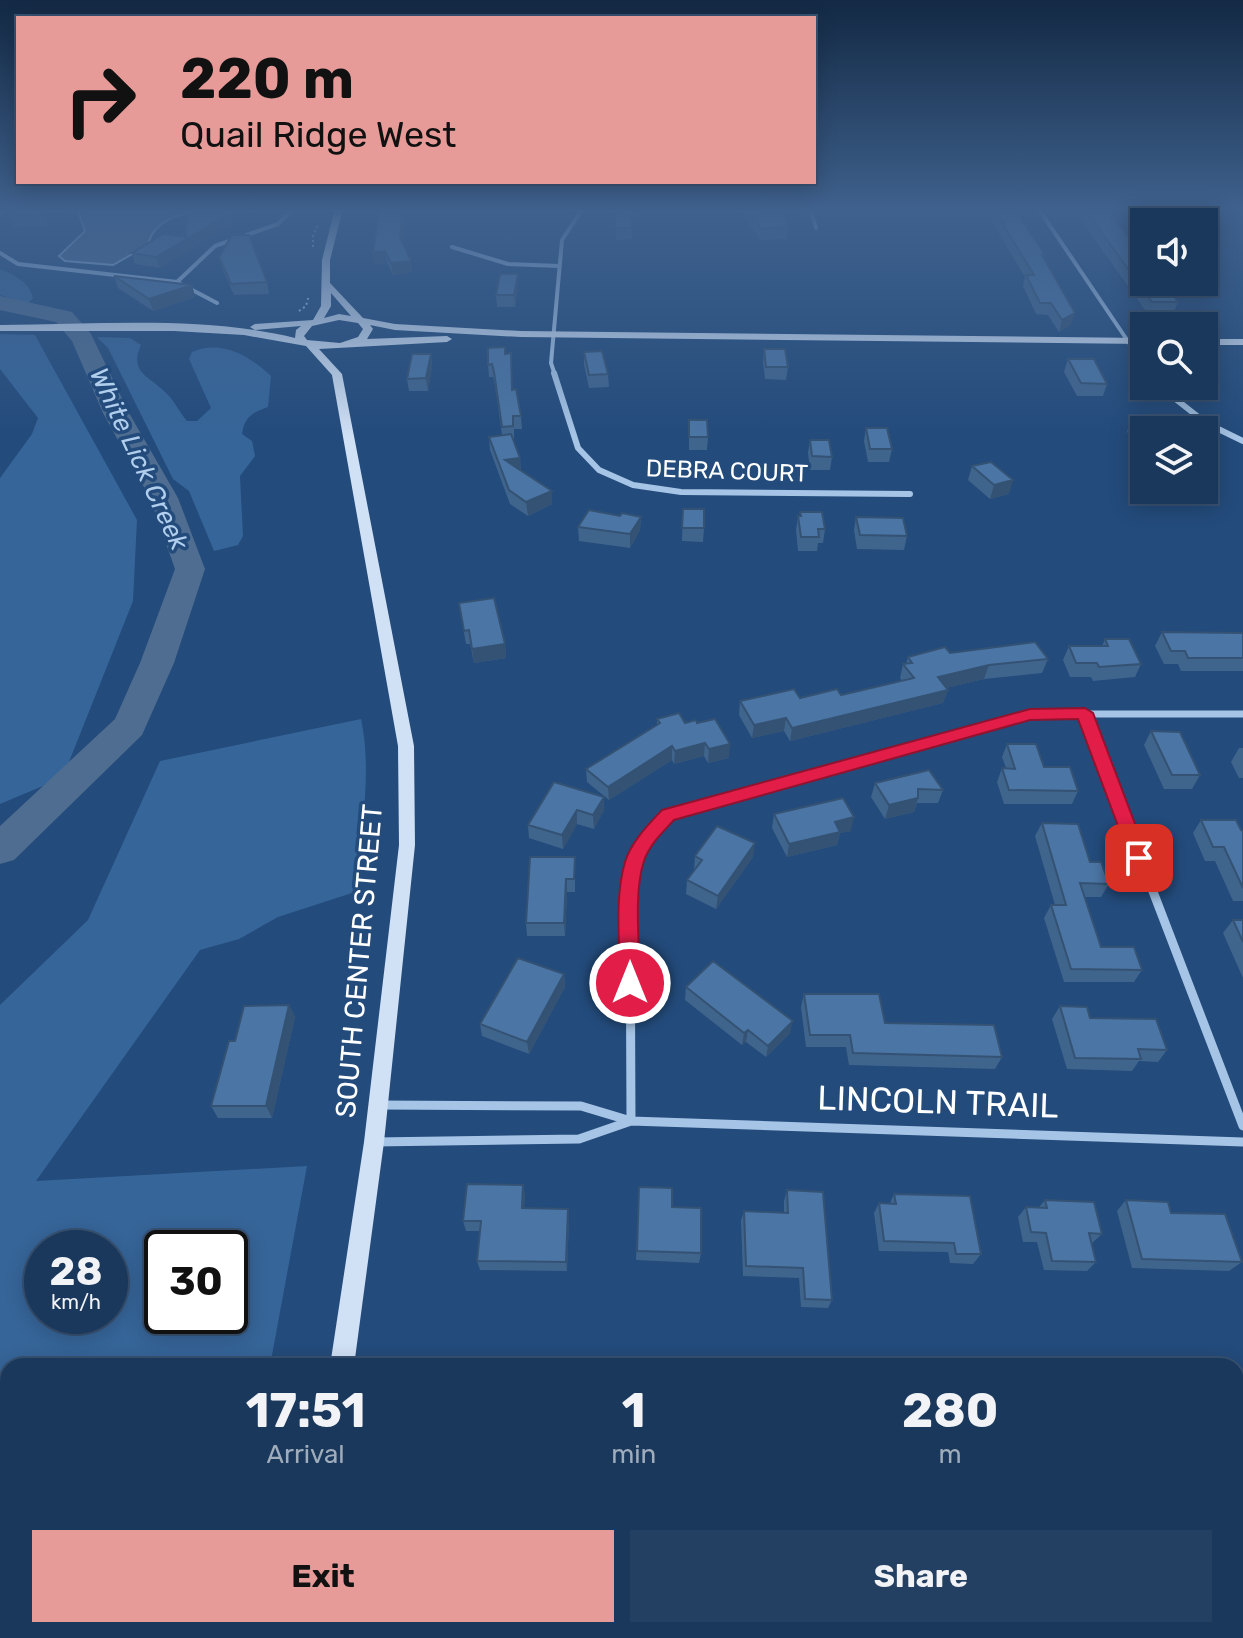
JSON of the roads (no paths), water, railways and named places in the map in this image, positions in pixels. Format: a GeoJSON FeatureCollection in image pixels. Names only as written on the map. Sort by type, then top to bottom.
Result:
{"type":"FeatureCollection","features":[{"type":"Feature","properties":{"kind":"main road"},"geometry":{"type":"LineString","coordinates":[[328,285],[368,332],[353,343],[337,374],[299,333],[316,321],[326,306],[328,285]]}},
{"type":"Feature","properties":{"kind":"main road"},"geometry":{"type":"LineString","coordinates":[[209,331],[339,317],[361,322],[521,334]]}},
{"type":"Feature","properties":{"kind":"main road"},"geometry":{"type":"LineString","coordinates":[[0,328],[209,331],[273,336],[330,348],[353,343],[521,334],[1128,341]]}},
{"type":"Feature","properties":{"kind":"main road"},"geometry":{"type":"LineString","coordinates":[[1218,342],[1243,342]]}},
{"type":"Feature","properties":{"kind":"main road","name":"SOUTH CENTER STREET"},"geometry":{"type":"LineString","coordinates":[[337,374],[406,746],[407,845],[374,1142],[343,1358]]}},
{"type":"Feature","properties":{"kind":"street"},"geometry":{"type":"LineString","coordinates":[[182,284],[217,303]]}},
{"type":"Feature","properties":{"kind":"street","name":"DEBRA COURT"},"geometry":{"type":"LineString","coordinates":[[557,284],[552,371],[578,448],[609,477],[651,489],[681,492],[910,494]]}},
{"type":"Feature","properties":{"kind":"street"},"geometry":{"type":"LineString","coordinates":[[1090,284],[1130,344]]}},
{"type":"Feature","properties":{"kind":"street"},"geometry":{"type":"LineString","coordinates":[[1177,400],[1206,423],[1243,441]]}},
{"type":"Feature","properties":{"kind":"street"},"geometry":{"type":"LineString","coordinates":[[1085,713],[1243,1126]]}},
{"type":"Feature","properties":{"kind":"street"},"geometry":{"type":"LineString","coordinates":[[631,1121],[630,884],[635,860],[648,837],[668,815],[1030,714],[1243,714]]}},
{"type":"Feature","properties":{"kind":"street","name":"LINCOLN TRAIL"},"geometry":{"type":"LineString","coordinates":[[378,1105],[581,1106],[631,1121],[1243,1142]]}},
{"type":"Feature","properties":{"kind":"street","name":"LINCOLN TRAIL"},"geometry":{"type":"LineString","coordinates":[[374,1142],[579,1139],[631,1121]]}},
{"type":"Feature","properties":{"kind":"waterway","name":"White Lick Creek"},"geometry":{"type":"LineString","coordinates":[[0,303],[64,317],[83,339],[116,413],[164,498],[190,569],[157,663],[130,726],[0,849]]}}]}
